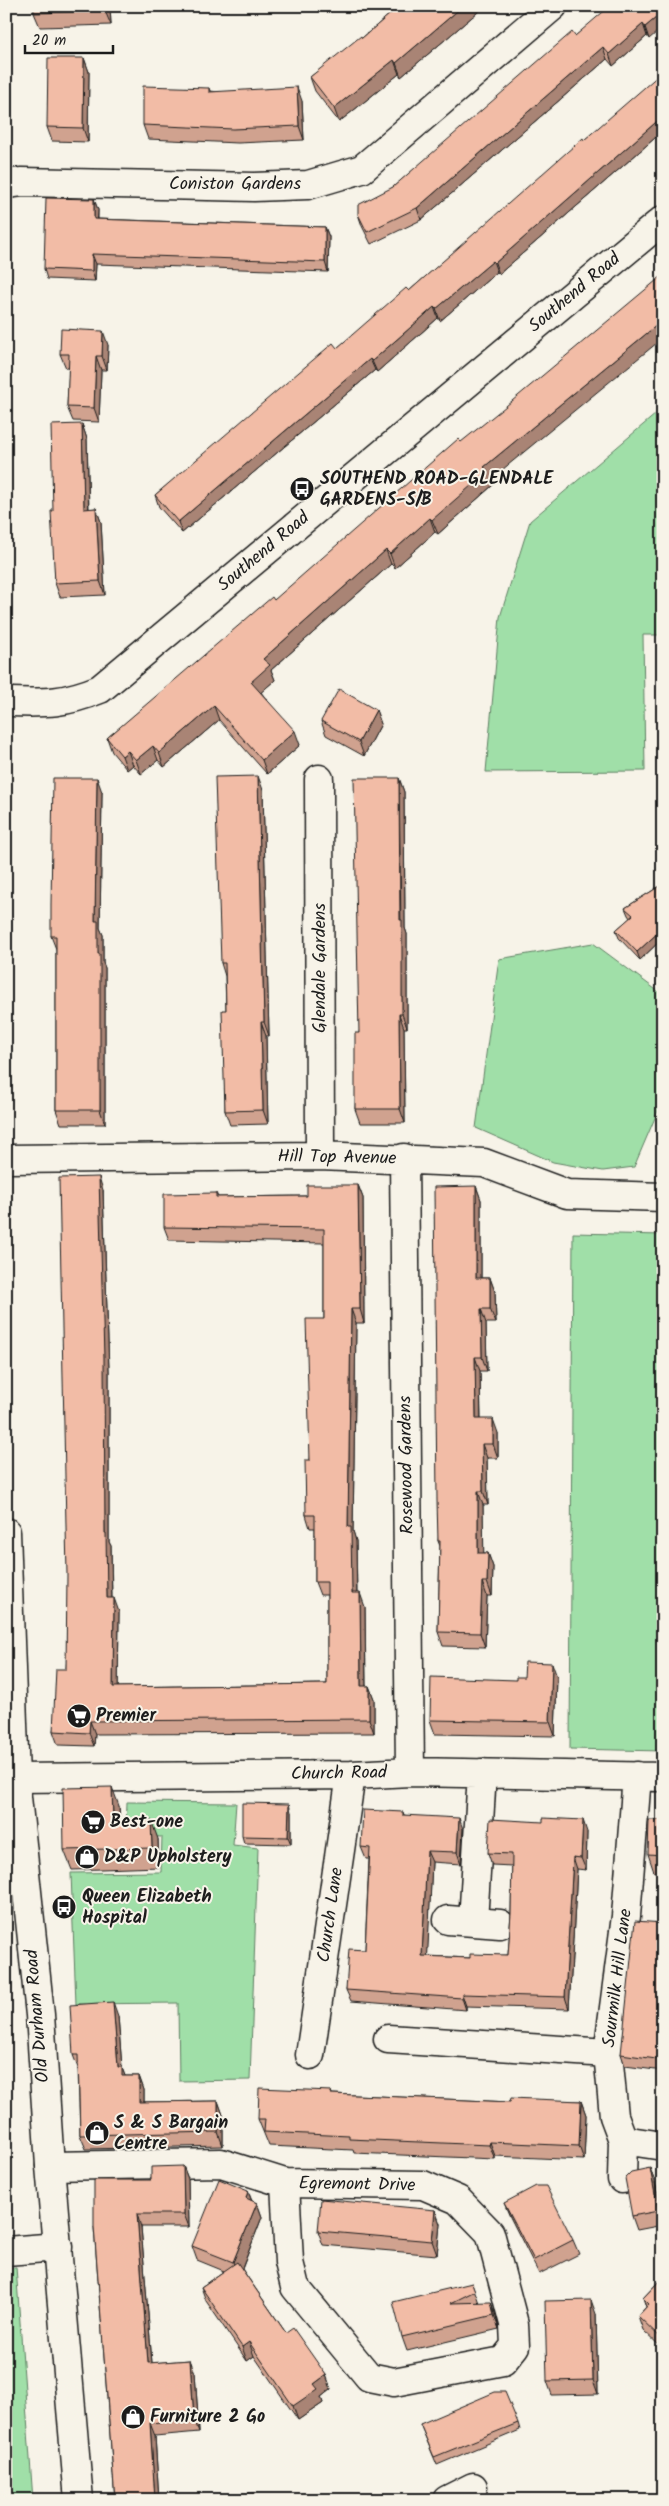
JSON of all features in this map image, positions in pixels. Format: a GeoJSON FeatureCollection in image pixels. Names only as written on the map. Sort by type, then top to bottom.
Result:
{"type":"FeatureCollection","features":[{"type":"Feature","properties":{"kind":"street","name":"Coniston Gardens"},"geometry":{"type":"LineString","coordinates":[[6,184],[22,182],[254,187],[308,185],[362,168],[553,6]]}},
{"type":"Feature","properties":{"kind":"street","name":"Southend Road"},"geometry":{"type":"LineString","coordinates":[[6,702],[50,703],[72,700],[100,689],[663,220]]}},
{"type":"Feature","properties":{"kind":"street","name":"Glendale Gardens"},"geometry":{"type":"LineString","coordinates":[[320,779],[320,1156]]}},
{"type":"Feature","properties":{"kind":"street","name":"Hill Top Avenue"},"geometry":{"type":"LineString","coordinates":[[6,1159],[320,1156],[404,1158],[484,1163],[567,1194],[660,1189]]}},
{"type":"Feature","properties":{"kind":"street","name":"Rosewood Gardens"},"geometry":{"type":"LineString","coordinates":[[404,1158],[410,1772]]}},
{"type":"Feature","properties":{"kind":"street","name":"Old Durham Road"},"geometry":{"type":"LineString","coordinates":[[6,1532],[11,1778],[40,2015],[50,2166],[79,2500]]}},
{"type":"Feature","properties":{"kind":"street","name":"Church Road"},"geometry":{"type":"LineString","coordinates":[[11,1778],[351,1775],[410,1772],[650,1776]]}},
{"type":"Feature","properties":{"kind":"street"},"geometry":{"type":"LineString","coordinates":[[482,1773],[460,1921],[500,1924]]}},
{"type":"Feature","properties":{"kind":"street","name":"Church Lane"},"geometry":{"type":"LineString","coordinates":[[310,2055],[351,1775]]}},
{"type":"Feature","properties":{"kind":"street","name":"Sourmilk Hill Lane"},"geometry":{"type":"LineString","coordinates":[[622,2179],[623,2140],[614,2116],[608,2052],[626,1916],[650,1776]]}},
{"type":"Feature","properties":{"kind":"street"},"geometry":{"type":"LineString","coordinates":[[388,2039],[608,2052]]}},
{"type":"Feature","properties":{"kind":"street"},"geometry":{"type":"LineString","coordinates":[[623,2140],[663,2146]]}},
{"type":"Feature","properties":{"kind":"street","name":"Egremont Drive"},"geometry":{"type":"LineString","coordinates":[[50,2166],[221,2163],[285,2183],[423,2185],[458,2200],[490,2233],[514,2324],[515,2346],[503,2361],[394,2382],[369,2377],[295,2287],[289,2262],[285,2183]]}},
{"type":"Feature","properties":{"kind":"street"},"geometry":{"type":"LineString","coordinates":[[6,2250],[58,2247]]}},
{"type":"Feature","properties":{"kind":"street"},"geometry":{"type":"LineString","coordinates":[[447,2500],[473,2487]]}},
{"type":"Feature","properties":{"kind":"green space"},"geometry":{"type":"Polygon","coordinates":[[[663,408],[663,635],[643,635],[645,771],[486,772],[500,617],[530,521],[663,408]]]}},
{"type":"Feature","properties":{"kind":"green space"},"geometry":{"type":"Polygon","coordinates":[[[593,943],[663,995],[663,1099],[634,1167],[603,1171],[553,1162],[476,1128],[499,959],[593,943]]]}},
{"type":"Feature","properties":{"kind":"green space"},"geometry":{"type":"Polygon","coordinates":[[[573,1233],[663,1235],[663,1751],[570,1749],[573,1233]]]}},
{"type":"Feature","properties":{"kind":"green space"},"geometry":{"type":"Polygon","coordinates":[[[127,1802],[236,1803],[233,1845],[258,1848],[250,2080],[179,2081],[178,2003],[76,2004],[71,1873],[161,1872],[162,1837],[126,1836],[127,1802]]]}},
{"type":"Feature","properties":{"kind":"green space"},"geometry":{"type":"Polygon","coordinates":[[[16,2267],[33,2500],[6,2500],[6,2268],[16,2267]]]}},
{"type":"Feature","properties":{"kind":"building"},"geometry":{"type":"Polygon","coordinates":[[[34,6],[105,6],[105,11],[34,13],[34,6]]]}},
{"type":"Feature","properties":{"kind":"building"},"geometry":{"type":"Polygon","coordinates":[[[404,6],[463,6],[396,63],[394,60],[334,108],[310,77],[361,36],[362,38],[397,8],[397,12],[404,6]]]}},
{"type":"Feature","properties":{"kind":"building"},"geometry":{"type":"Polygon","coordinates":[[[610,6],[663,6],[663,12],[645,27],[643,24],[609,54],[603,47],[417,208],[367,232],[358,214],[358,205],[393,187],[572,32],[575,36],[610,6]]]}},
{"type":"Feature","properties":{"kind":"building"},"geometry":{"type":"Polygon","coordinates":[[[48,58],[84,58],[83,128],[47,127],[48,58]]]}},
{"type":"Feature","properties":{"kind":"building"},"geometry":{"type":"Polygon","coordinates":[[[660,74],[663,78],[663,116],[495,263],[493,261],[436,309],[434,307],[372,361],[370,359],[178,522],[155,495],[333,343],[337,348],[406,288],[409,291],[583,138],[584,140],[660,74]]]}},
{"type":"Feature","properties":{"kind":"building"},"geometry":{"type":"Polygon","coordinates":[[[143,86],[209,88],[209,92],[297,87],[299,126],[233,129],[143,125],[143,86]]]}},
{"type":"Feature","properties":{"kind":"building"},"geometry":{"type":"Polygon","coordinates":[[[46,198],[94,199],[94,219],[325,227],[325,262],[92,254],[92,271],[44,269],[46,198]]]}},
{"type":"Feature","properties":{"kind":"building"},"geometry":{"type":"Polygon","coordinates":[[[663,275],[663,320],[484,467],[488,471],[432,520],[430,518],[390,554],[386,550],[263,659],[270,665],[251,682],[295,731],[262,760],[214,706],[159,753],[153,746],[136,760],[128,751],[122,756],[107,738],[272,597],[274,600],[458,439],[461,442],[506,406],[663,275]]]}},
{"type":"Feature","properties":{"kind":"building"},"geometry":{"type":"Polygon","coordinates":[[[61,329],[103,331],[102,356],[96,356],[94,408],[67,407],[69,354],[60,354],[61,329]]]}},
{"type":"Feature","properties":{"kind":"building"},"geometry":{"type":"Polygon","coordinates":[[[82,424],[84,509],[96,508],[100,581],[55,583],[51,511],[53,511],[51,425],[82,424]]]}},
{"type":"Feature","properties":{"kind":"building"},"geometry":{"type":"Polygon","coordinates":[[[339,689],[376,710],[359,742],[321,721],[339,689]]]}},
{"type":"Feature","properties":{"kind":"building"},"geometry":{"type":"Polygon","coordinates":[[[258,776],[264,1022],[261,1022],[263,1110],[225,1111],[222,1010],[226,1010],[225,963],[221,963],[215,777],[258,776]]]}},
{"type":"Feature","properties":{"kind":"building"},"geometry":{"type":"Polygon","coordinates":[[[53,778],[97,778],[95,921],[98,921],[98,954],[100,954],[100,1110],[56,1110],[56,936],[51,936],[53,778]]]}},
{"type":"Feature","properties":{"kind":"building"},"geometry":{"type":"Polygon","coordinates":[[[354,778],[399,778],[400,920],[402,920],[402,1014],[399,1014],[400,1109],[355,1109],[355,1033],[359,1033],[354,778]]]}},
{"type":"Feature","properties":{"kind":"building"},"geometry":{"type":"Polygon","coordinates":[[[663,884],[663,928],[637,952],[616,930],[633,915],[625,908],[663,884]]]}},
{"type":"Feature","properties":{"kind":"building"},"geometry":{"type":"Polygon","coordinates":[[[99,1177],[104,1358],[105,1533],[107,1598],[114,1598],[113,1687],[327,1684],[327,1582],[315,1582],[315,1515],[306,1515],[305,1460],[310,1460],[306,1319],[324,1319],[324,1229],[164,1227],[164,1194],[216,1193],[216,1197],[307,1196],[307,1185],[358,1185],[360,1309],[351,1309],[348,1527],[351,1527],[352,1593],[360,1593],[361,1686],[369,1686],[369,1719],[90,1721],[89,1733],[53,1731],[56,1669],[66,1669],[67,1575],[59,1178],[99,1177]]]}},
{"type":"Feature","properties":{"kind":"building"},"geometry":{"type":"Polygon","coordinates":[[[476,1186],[476,1278],[490,1278],[490,1309],[481,1309],[482,1357],[475,1357],[476,1419],[493,1419],[493,1444],[482,1444],[483,1491],[478,1491],[478,1553],[488,1553],[487,1582],[482,1582],[480,1633],[438,1632],[440,1541],[438,1541],[437,1500],[434,1187],[476,1186]]]}},
{"type":"Feature","properties":{"kind":"building"},"geometry":{"type":"Polygon","coordinates":[[[525,1662],[552,1663],[550,1722],[430,1720],[431,1677],[516,1680],[516,1677],[524,1677],[525,1662]]]}},
{"type":"Feature","properties":{"kind":"building"},"geometry":{"type":"Polygon","coordinates":[[[112,1787],[113,1821],[151,1820],[152,1848],[64,1850],[63,1788],[112,1787]]]}},
{"type":"Feature","properties":{"kind":"building"},"geometry":{"type":"Polygon","coordinates":[[[242,1803],[289,1804],[288,1837],[242,1836],[242,1803]]]}},
{"type":"Feature","properties":{"kind":"building"},"geometry":{"type":"Polygon","coordinates":[[[363,1810],[403,1812],[403,1815],[459,1818],[457,1852],[427,1851],[422,1956],[470,1958],[470,1954],[508,1955],[512,1854],[488,1853],[490,1819],[543,1822],[543,1818],[583,1820],[581,1858],[573,1857],[565,1997],[462,1994],[462,1998],[346,1990],[349,1949],[365,1950],[370,1848],[361,1847],[363,1810]]]}},
{"type":"Feature","properties":{"kind":"building"},"geometry":{"type":"Polygon","coordinates":[[[649,1820],[663,1820],[663,1855],[648,1854],[649,1820]]]}},
{"type":"Feature","properties":{"kind":"building"},"geometry":{"type":"Polygon","coordinates":[[[635,1921],[663,1923],[663,2060],[621,2054],[635,1921]]]}},
{"type":"Feature","properties":{"kind":"building"},"geometry":{"type":"Polygon","coordinates":[[[113,2002],[118,2067],[122,2067],[122,2076],[139,2076],[139,2102],[218,2101],[218,2132],[80,2135],[78,2055],[73,2055],[70,2005],[113,2002]]]}},
{"type":"Feature","properties":{"kind":"building"},"geometry":{"type":"Polygon","coordinates":[[[259,2088],[331,2091],[331,2094],[510,2102],[511,2098],[581,2101],[579,2146],[490,2142],[489,2145],[349,2139],[349,2136],[264,2132],[265,2119],[258,2119],[259,2088]]]}},
{"type":"Feature","properties":{"kind":"building"},"geometry":{"type":"Polygon","coordinates":[[[183,2166],[184,2214],[137,2214],[148,2363],[190,2360],[194,2419],[150,2423],[155,2500],[115,2500],[94,2227],[94,2180],[151,2180],[151,2167],[183,2166]]]}},
{"type":"Feature","properties":{"kind":"building"},"geometry":{"type":"Polygon","coordinates":[[[650,2168],[658,2211],[632,2216],[625,2178],[631,2172],[650,2168]]]}},
{"type":"Feature","properties":{"kind":"building"},"geometry":{"type":"Polygon","coordinates":[[[219,2179],[248,2191],[246,2198],[257,2203],[233,2262],[192,2246],[219,2179]]]}},
{"type":"Feature","properties":{"kind":"building"},"geometry":{"type":"Polygon","coordinates":[[[536,2186],[546,2186],[573,2240],[534,2260],[504,2203],[536,2186]]]}},
{"type":"Feature","properties":{"kind":"building"},"geometry":{"type":"Polygon","coordinates":[[[321,2199],[435,2210],[432,2241],[318,2231],[321,2199]]]}},
{"type":"Feature","properties":{"kind":"building"},"geometry":{"type":"Polygon","coordinates":[[[237,2262],[286,2333],[293,2328],[326,2375],[314,2384],[318,2389],[293,2406],[249,2342],[242,2347],[201,2287],[237,2262]]]}},
{"type":"Feature","properties":{"kind":"building"},"geometry":{"type":"Polygon","coordinates":[[[663,2277],[663,2340],[638,2316],[649,2304],[643,2298],[663,2277]]]}},
{"type":"Feature","properties":{"kind":"building"},"geometry":{"type":"Polygon","coordinates":[[[472,2283],[475,2291],[451,2303],[491,2302],[494,2315],[402,2337],[393,2302],[472,2283]]]}},
{"type":"Feature","properties":{"kind":"building"},"geometry":{"type":"Polygon","coordinates":[[[591,2300],[593,2380],[547,2381],[545,2301],[591,2300]]]}},
{"type":"Feature","properties":{"kind":"building"},"geometry":{"type":"Polygon","coordinates":[[[495,2392],[505,2392],[518,2423],[434,2457],[420,2424],[495,2392]]]}},
{"type":"Feature","properties":{"kind":"building"},"geometry":{"type":"Polygon","coordinates":[[[254,2493],[254,2500],[217,2500],[217,2496],[254,2493]]]}},
{"type":"Feature","properties":{"kind":"place","name":"SOUTHEND ROAD-GLENDALE GARDENS-S/B"},"geometry":{"type":"Point","coordinates":[302,489]}},
{"type":"Feature","properties":{"kind":"place","name":"Premier"},"geometry":{"type":"Point","coordinates":[79,1716]}},
{"type":"Feature","properties":{"kind":"place","name":"Best-one"},"geometry":{"type":"Point","coordinates":[93,1822]}},
{"type":"Feature","properties":{"kind":"place","name":"D&P Upholstery"},"geometry":{"type":"Point","coordinates":[87,1857]}},
{"type":"Feature","properties":{"kind":"place","name":"Queen Elizabeth Hospital"},"geometry":{"type":"Point","coordinates":[64,1907]}},
{"type":"Feature","properties":{"kind":"place","name":"S & S Bargain Centre"},"geometry":{"type":"Point","coordinates":[97,2133]}},
{"type":"Feature","properties":{"kind":"place","name":"Furniture 2 Go"},"geometry":{"type":"Point","coordinates":[133,2417]}}]}
